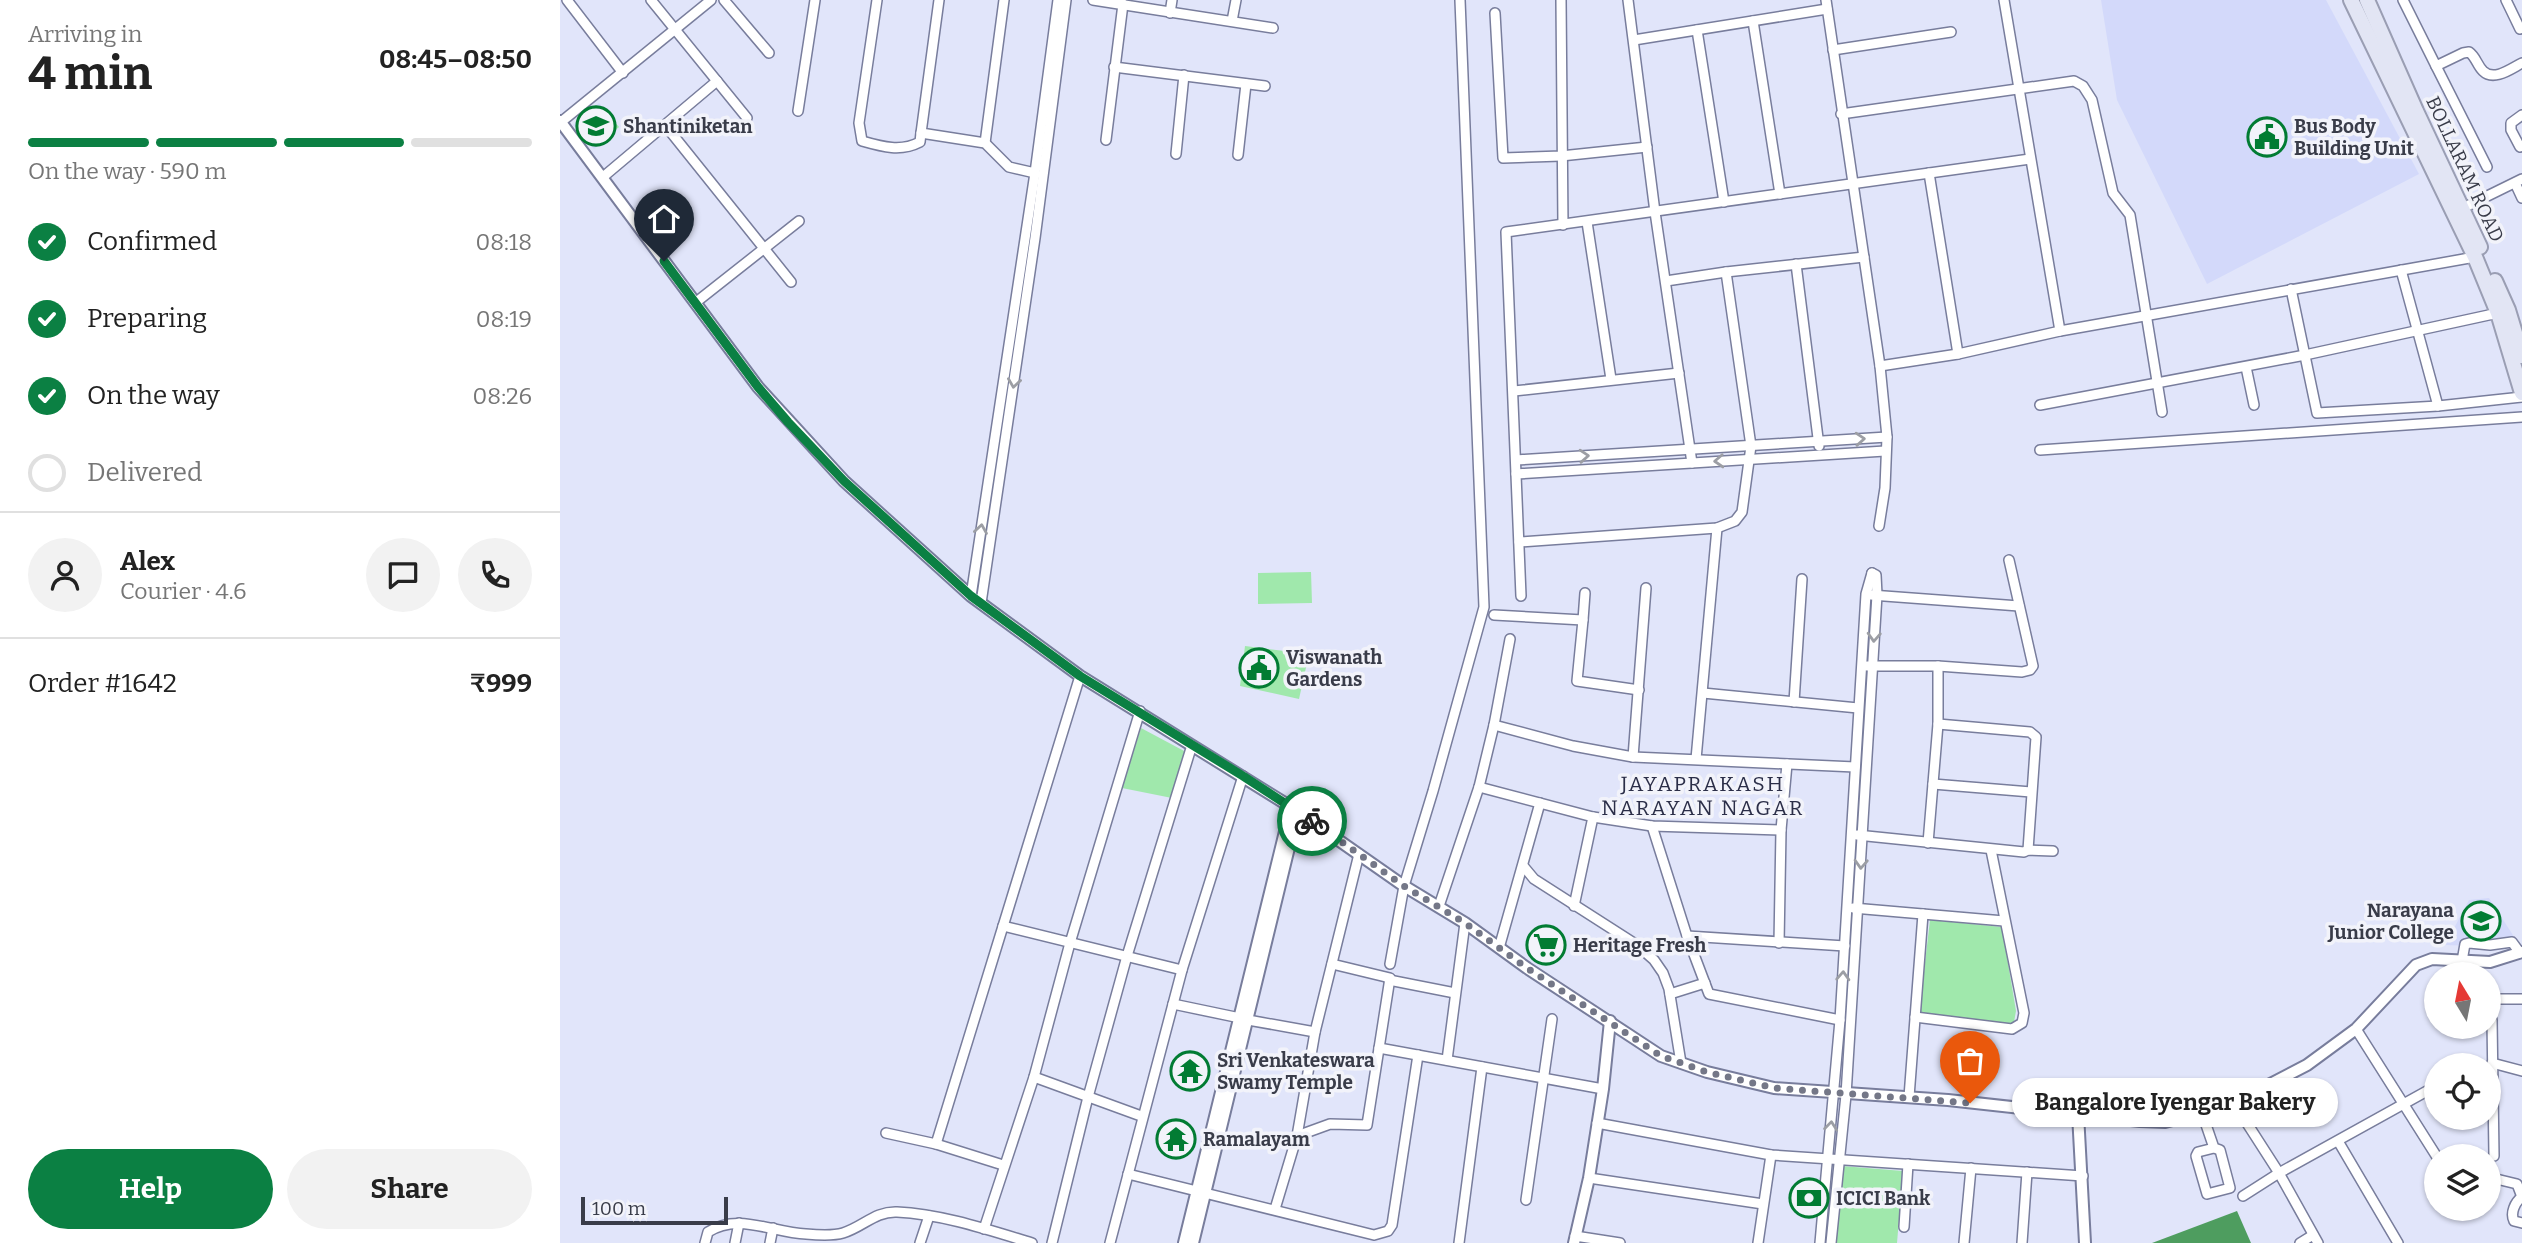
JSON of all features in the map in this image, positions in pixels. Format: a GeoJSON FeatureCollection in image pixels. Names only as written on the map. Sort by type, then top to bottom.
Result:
{"type":"FeatureCollection","features":[{"type":"Feature","properties":{"kind":"main road","name":"BOLLARAM ROAD"},"geometry":{"type":"LineString","coordinates":[[2351,0],[2475,257],[2498,313],[2522,395]]}},
{"type":"Feature","properties":{"kind":"main road","name":"BOLLARAM ROAD"},"geometry":{"type":"LineString","coordinates":[[2367,0],[2508,310],[2522,356]]}},
{"type":"Feature","properties":{"kind":"street"},"geometry":{"type":"LineString","coordinates":[[567,0],[623,73]]}},
{"type":"Feature","properties":{"kind":"street"},"geometry":{"type":"LineString","coordinates":[[651,0],[747,118]]}},
{"type":"Feature","properties":{"kind":"street"},"geometry":{"type":"LineString","coordinates":[[712,0],[561,122],[758,387],[788,422],[844,481],[971,596],[1080,676],[1294,809],[1404,886],[1465,923],[1661,1056],[1707,1072],[1774,1088],[1846,1095],[1909,1097],[2165,1122],[2234,1103],[2307,1065],[2356,1029],[2416,965],[2432,959],[2462,961],[2490,962],[2521,953],[2512,942],[2469,943],[2465,944],[2462,961]]}},
{"type":"Feature","properties":{"kind":"street"},"geometry":{"type":"LineString","coordinates":[[724,0],[769,53]]}},
{"type":"Feature","properties":{"kind":"street"},"geometry":{"type":"LineString","coordinates":[[798,111],[815,0]]}},
{"type":"Feature","properties":{"kind":"street"},"geometry":{"type":"LineString","coordinates":[[877,0],[859,123],[862,141],[906,149],[920,142],[939,0]]}},
{"type":"Feature","properties":{"kind":"street"},"geometry":{"type":"LineString","coordinates":[[985,143],[1004,0]]}},
{"type":"Feature","properties":{"kind":"street"},"geometry":{"type":"LineString","coordinates":[[971,596],[1035,173],[1058,0]]}},
{"type":"Feature","properties":{"kind":"street"},"geometry":{"type":"LineString","coordinates":[[981,603],[1033,251],[1066,0]]}},
{"type":"Feature","properties":{"kind":"street"},"geometry":{"type":"LineString","coordinates":[[1093,0],[1273,28]]}},
{"type":"Feature","properties":{"kind":"street"},"geometry":{"type":"LineString","coordinates":[[1170,13],[1172,0]]}},
{"type":"Feature","properties":{"kind":"street"},"geometry":{"type":"LineString","coordinates":[[1232,22],[1236,0]]}},
{"type":"Feature","properties":{"kind":"street"},"geometry":{"type":"LineString","coordinates":[[1390,964],[1404,886],[1484,607],[1460,0]]}},
{"type":"Feature","properties":{"kind":"street"},"geometry":{"type":"LineString","coordinates":[[1561,0],[1563,225]]}},
{"type":"Feature","properties":{"kind":"street"},"geometry":{"type":"LineString","coordinates":[[1629,0],[1655,212],[1692,463]]}},
{"type":"Feature","properties":{"kind":"street"},"geometry":{"type":"LineString","coordinates":[[2004,0],[2060,331]]}},
{"type":"Feature","properties":{"kind":"street"},"geometry":{"type":"LineString","coordinates":[[2403,0],[2487,167]]}},
{"type":"Feature","properties":{"kind":"street"},"geometry":{"type":"LineString","coordinates":[[2505,0],[2521,30]]}},
{"type":"Feature","properties":{"kind":"street"},"geometry":{"type":"LineString","coordinates":[[1106,140],[1123,4]]}},
{"type":"Feature","properties":{"kind":"street"},"geometry":{"type":"LineString","coordinates":[[1634,40],[1754,21],[1827,5],[1880,366],[1887,437],[1885,488],[1879,526]]}},
{"type":"Feature","properties":{"kind":"street"},"geometry":{"type":"LineString","coordinates":[[1495,13],[1503,158],[1562,156],[1647,147]]}},
{"type":"Feature","properties":{"kind":"street"},"geometry":{"type":"LineString","coordinates":[[1754,21],[1780,194]]}},
{"type":"Feature","properties":{"kind":"street"},"geometry":{"type":"LineString","coordinates":[[1697,30],[1724,202]]}},
{"type":"Feature","properties":{"kind":"street"},"geometry":{"type":"LineString","coordinates":[[1833,50],[1951,32]]}},
{"type":"Feature","properties":{"kind":"street"},"geometry":{"type":"LineString","coordinates":[[2436,66],[2469,52],[2483,71],[2490,75],[2498,75],[2522,63]]}},
{"type":"Feature","properties":{"kind":"street"},"geometry":{"type":"LineString","coordinates":[[1114,67],[1265,86]]}},
{"type":"Feature","properties":{"kind":"street"},"geometry":{"type":"LineString","coordinates":[[1176,154],[1184,75]]}},
{"type":"Feature","properties":{"kind":"street"},"geometry":{"type":"LineString","coordinates":[[603,177],[717,81]]}},
{"type":"Feature","properties":{"kind":"street"},"geometry":{"type":"LineString","coordinates":[[1842,114],[2018,87],[2074,81],[2083,86],[2092,100],[2113,193],[2130,215],[2162,412]]}},
{"type":"Feature","properties":{"kind":"street"},"geometry":{"type":"LineString","coordinates":[[1238,155],[1246,83]]}},
{"type":"Feature","properties":{"kind":"street"},"geometry":{"type":"LineString","coordinates":[[2520,147],[2511,130],[2511,123],[2522,115]]}},
{"type":"Feature","properties":{"kind":"street"},"geometry":{"type":"LineString","coordinates":[[665,125],[791,282]]}},
{"type":"Feature","properties":{"kind":"street"},"geometry":{"type":"LineString","coordinates":[[921,134],[985,143],[1009,167],[1035,173]]}},
{"type":"Feature","properties":{"kind":"street"},"geometry":{"type":"LineString","coordinates":[[1521,596],[1506,232],[2030,159]]}},
{"type":"Feature","properties":{"kind":"street"},"geometry":{"type":"LineString","coordinates":[[1929,173],[1958,354]]}},
{"type":"Feature","properties":{"kind":"street"},"geometry":{"type":"LineString","coordinates":[[2463,208],[2518,181],[2522,198]]}},
{"type":"Feature","properties":{"kind":"street"},"geometry":{"type":"LineString","coordinates":[[695,303],[799,221]]}},
{"type":"Feature","properties":{"kind":"street"},"geometry":{"type":"LineString","coordinates":[[1587,222],[1612,379]]}},
{"type":"Feature","properties":{"kind":"street"},"geometry":{"type":"LineString","coordinates":[[1666,281],[1864,257]]}},
{"type":"Feature","properties":{"kind":"street"},"geometry":{"type":"LineString","coordinates":[[1880,366],[1958,354],[2060,331],[2475,257]]}},
{"type":"Feature","properties":{"kind":"street"},"geometry":{"type":"LineString","coordinates":[[1796,264],[1819,456]]}},
{"type":"Feature","properties":{"kind":"street"},"geometry":{"type":"LineString","coordinates":[[2401,270],[2438,406]]}},
{"type":"Feature","properties":{"kind":"street"},"geometry":{"type":"LineString","coordinates":[[1519,542],[1717,528],[1735,521],[1742,512],[1751,446],[1726,272]]}},
{"type":"Feature","properties":{"kind":"street"},"geometry":{"type":"LineString","coordinates":[[2291,289],[2317,412],[2438,406],[2522,395]]}},
{"type":"Feature","properties":{"kind":"street"},"geometry":{"type":"LineString","coordinates":[[2040,405],[2246,367],[2498,313]]}},
{"type":"Feature","properties":{"kind":"street"},"geometry":{"type":"LineString","coordinates":[[2246,367],[2254,405]]}},
{"type":"Feature","properties":{"kind":"street"},"geometry":{"type":"LineString","coordinates":[[1514,391],[1679,373]]}},
{"type":"Feature","properties":{"kind":"street"},"geometry":{"type":"LineString","coordinates":[[2040,450],[2522,417]]}},
{"type":"Feature","properties":{"kind":"street"},"geometry":{"type":"LineString","coordinates":[[1516,460],[1887,437]]}},
{"type":"Feature","properties":{"kind":"street"},"geometry":{"type":"LineString","coordinates":[[1516,474],[1885,451]]}},
{"type":"Feature","properties":{"kind":"street"},"geometry":{"type":"LineString","coordinates":[[1696,759],[1717,528]]}},
{"type":"Feature","properties":{"kind":"street"},"geometry":{"type":"LineString","coordinates":[[1862,666],[1938,666],[2022,672],[2030,670],[2033,666],[2009,560]]}},
{"type":"Feature","properties":{"kind":"street"},"geometry":{"type":"LineString","coordinates":[[1820,1243],[1840,1020],[1866,594],[1872,573],[1875,573],[1877,595],[1846,1095],[1831,1243]]}},
{"type":"Feature","properties":{"kind":"street"},"geometry":{"type":"LineString","coordinates":[[1794,702],[1802,579]]}},
{"type":"Feature","properties":{"kind":"street"},"geometry":{"type":"LineString","coordinates":[[1633,757],[1646,588]]}},
{"type":"Feature","properties":{"kind":"street"},"geometry":{"type":"LineString","coordinates":[[1585,593],[1577,681],[1640,690]]}},
{"type":"Feature","properties":{"kind":"street"},"geometry":{"type":"LineString","coordinates":[[1866,594],[2019,606]]}},
{"type":"Feature","properties":{"kind":"street"},"geometry":{"type":"LineString","coordinates":[[1494,615],[1583,620]]}},
{"type":"Feature","properties":{"kind":"street"},"geometry":{"type":"LineString","coordinates":[[1439,906],[1479,787],[1494,726],[1510,639]]}},
{"type":"Feature","properties":{"kind":"street"},"geometry":{"type":"LineString","coordinates":[[1928,843],[1938,724],[1938,666]]}},
{"type":"Feature","properties":{"kind":"street"},"geometry":{"type":"LineString","coordinates":[[936,1144],[1080,676]]}},
{"type":"Feature","properties":{"kind":"street"},"geometry":{"type":"LineString","coordinates":[[1703,693],[1858,708]]}},
{"type":"Feature","properties":{"kind":"street"},"geometry":{"type":"LineString","coordinates":[[984,1229],[1003,1164],[1034,1077],[1070,943],[1140,711]]}},
{"type":"Feature","properties":{"kind":"street"},"geometry":{"type":"LineString","coordinates":[[1938,724],[2033,734],[2037,742],[2028,850]]}},
{"type":"Feature","properties":{"kind":"street"},"geometry":{"type":"LineString","coordinates":[[1494,726],[1573,746],[1633,757],[1855,767]]}},
{"type":"Feature","properties":{"kind":"street"},"geometry":{"type":"LineString","coordinates":[[1052,1243],[1127,956],[1192,745]]}},
{"type":"Feature","properties":{"kind":"street"},"geometry":{"type":"LineString","coordinates":[[1779,943],[1781,830],[1787,764]]}},
{"type":"Feature","properties":{"kind":"street"},"geometry":{"type":"LineString","coordinates":[[1110,1243],[1182,970],[1243,776]]}},
{"type":"Feature","properties":{"kind":"street"},"geometry":{"type":"LineString","coordinates":[[1933,784],[2031,792]]}},
{"type":"Feature","properties":{"kind":"street"},"geometry":{"type":"LineString","coordinates":[[1479,787],[1593,817],[1653,826],[1781,830]]}},
{"type":"Feature","properties":{"kind":"street"},"geometry":{"type":"LineString","coordinates":[[1499,948],[1540,803]]}},
{"type":"Feature","properties":{"kind":"street"},"geometry":{"type":"LineString","coordinates":[[1192,1243],[1201,1192],[1294,809]]}},
{"type":"Feature","properties":{"kind":"street"},"geometry":{"type":"LineString","coordinates":[[1574,906],[1593,817]]}},
{"type":"Feature","properties":{"kind":"street"},"geometry":{"type":"LineString","coordinates":[[1653,826],[1707,991],[1713,996],[1840,1020]]}},
{"type":"Feature","properties":{"kind":"street"},"geometry":{"type":"LineString","coordinates":[[1851,835],[1991,850],[2053,851]]}},
{"type":"Feature","properties":{"kind":"street"},"geometry":{"type":"LineString","coordinates":[[1915,1017],[2012,1029],[2022,1023],[2024,1013],[1991,850]]}},
{"type":"Feature","properties":{"kind":"street"},"geometry":{"type":"LineString","coordinates":[[1275,1209],[1297,1136],[1315,1032],[1359,854]]}},
{"type":"Feature","properties":{"kind":"street"},"geometry":{"type":"LineString","coordinates":[[1524,867],[1534,879],[1637,945],[1654,960],[1663,973],[1670,994],[1681,1063]]}},
{"type":"Feature","properties":{"kind":"street"},"geometry":{"type":"LineString","coordinates":[[1847,908],[2004,921]]}},
{"type":"Feature","properties":{"kind":"street"},"geometry":{"type":"LineString","coordinates":[[1909,1097],[1923,914]]}},
{"type":"Feature","properties":{"kind":"street"},"geometry":{"type":"LineString","coordinates":[[1447,1060],[1465,923]]}},
{"type":"Feature","properties":{"kind":"street"},"geometry":{"type":"LineString","coordinates":[[1003,926],[1182,970]]}},
{"type":"Feature","properties":{"kind":"street"},"geometry":{"type":"LineString","coordinates":[[1687,936],[1845,946]]}},
{"type":"Feature","properties":{"kind":"street"},"geometry":{"type":"LineString","coordinates":[[1332,964],[1390,978],[1389,980],[1455,993]]}},
{"type":"Feature","properties":{"kind":"street"},"geometry":{"type":"LineString","coordinates":[[1297,1136],[1330,1124],[1367,1125],[1389,980]]}},
{"type":"Feature","properties":{"kind":"street"},"geometry":{"type":"LineString","coordinates":[[1670,994],[1705,983]]}},
{"type":"Feature","properties":{"kind":"street"},"geometry":{"type":"LineString","coordinates":[[2501,999],[2522,999]]}},
{"type":"Feature","properties":{"kind":"street"},"geometry":{"type":"LineString","coordinates":[[1173,1004],[1315,1032]]}},
{"type":"Feature","properties":{"kind":"street"},"geometry":{"type":"LineString","coordinates":[[1526,1200],[1552,1019]]}},
{"type":"Feature","properties":{"kind":"street"},"geometry":{"type":"LineString","coordinates":[[1610,1021],[1589,1178],[1575,1240],[1620,1243]]}},
{"type":"Feature","properties":{"kind":"street"},"geometry":{"type":"LineString","coordinates":[[2356,1029],[2429,1144]]}},
{"type":"Feature","properties":{"kind":"street"},"geometry":{"type":"LineString","coordinates":[[1379,1048],[1603,1089]]}},
{"type":"Feature","properties":{"kind":"street"},"geometry":{"type":"LineString","coordinates":[[1387,1243],[1418,1055]]}},
{"type":"Feature","properties":{"kind":"street"},"geometry":{"type":"LineString","coordinates":[[2501,1065],[2522,1071]]}},
{"type":"Feature","properties":{"kind":"street"},"geometry":{"type":"LineString","coordinates":[[1459,1243],[1482,1067]]}},
{"type":"Feature","properties":{"kind":"street"},"geometry":{"type":"LineString","coordinates":[[1034,1077],[1142,1116]]}},
{"type":"Feature","properties":{"kind":"street"},"geometry":{"type":"LineString","coordinates":[[2244,1196],[2278,1173],[2424,1093]]}},
{"type":"Feature","properties":{"kind":"street"},"geometry":{"type":"LineString","coordinates":[[2234,1103],[2315,1239],[2300,1243]]}},
{"type":"Feature","properties":{"kind":"street"},"geometry":{"type":"LineString","coordinates":[[2202,1113],[2214,1148]]}},
{"type":"Feature","properties":{"kind":"street"},"geometry":{"type":"LineString","coordinates":[[2078,1114],[2085,1243]]}},
{"type":"Feature","properties":{"kind":"street"},"geometry":{"type":"LineString","coordinates":[[1597,1123],[1771,1155],[2083,1176]]}},
{"type":"Feature","properties":{"kind":"street"},"geometry":{"type":"LineString","coordinates":[[886,1133],[936,1144],[1003,1164]]}},
{"type":"Feature","properties":{"kind":"street"},"geometry":{"type":"LineString","coordinates":[[2339,1140],[2398,1243]]}},
{"type":"Feature","properties":{"kind":"street"},"geometry":{"type":"LineString","coordinates":[[2214,1148],[2220,1150],[2230,1188],[2207,1194],[2197,1153],[2214,1148]]}},
{"type":"Feature","properties":{"kind":"street"},"geometry":{"type":"LineString","coordinates":[[1758,1243],[1771,1155]]}},
{"type":"Feature","properties":{"kind":"street"},"geometry":{"type":"LineString","coordinates":[[1904,1227],[1908,1164]]}},
{"type":"Feature","properties":{"kind":"street"},"geometry":{"type":"LineString","coordinates":[[1964,1243],[1971,1168]]}},
{"type":"Feature","properties":{"kind":"street"},"geometry":{"type":"LineString","coordinates":[[2022,1243],[2027,1172]]}},
{"type":"Feature","properties":{"kind":"street"},"geometry":{"type":"LineString","coordinates":[[1128,1174],[1374,1235],[1388,1231]]}},
{"type":"Feature","properties":{"kind":"street"},"geometry":{"type":"LineString","coordinates":[[1589,1178],[1763,1204]]}},
{"type":"Feature","properties":{"kind":"street"},"geometry":{"type":"LineString","coordinates":[[2501,1180],[2517,1184],[2522,1197],[2516,1202],[2512,1217],[2514,1221],[2522,1223]]}},
{"type":"Feature","properties":{"kind":"street"},"geometry":{"type":"LineString","coordinates":[[1184,1243],[1201,1192]]}},
{"type":"Feature","properties":{"kind":"street"},"geometry":{"type":"LineString","coordinates":[[705,1243],[708,1233],[719,1225],[739,1223],[773,1228],[803,1239],[840,1238],[885,1212],[929,1216],[1032,1243]]}},
{"type":"Feature","properties":{"kind":"street"},"geometry":{"type":"LineString","coordinates":[[920,1243],[929,1216]]}},
{"type":"Feature","properties":{"kind":"street"},"geometry":{"type":"LineString","coordinates":[[735,1243],[739,1223]]}},
{"type":"Feature","properties":{"kind":"street"},"geometry":{"type":"LineString","coordinates":[[770,1243],[773,1228]]}},
{"type":"Feature","properties":{"kind":"shaded area","name":"Bus Body Building Unit"},"geometry":{"type":"Polygon","coordinates":[[[2101,0],[2326,0],[2419,174],[2207,284],[2117,100],[2101,0]]]}},
{"type":"Feature","properties":{"kind":"shaded area","name":"Shantiniketan"},"geometry":{"type":"Polygon","coordinates":[[[599,103],[619,127],[594,149],[573,125],[599,103]]]}},
{"type":"Feature","properties":{"kind":"shaded area"},"geometry":{"type":"Polygon","coordinates":[[[608,114],[619,127],[607,137],[596,124],[608,114]]]}},
{"type":"Feature","properties":{"kind":"shaded area"},"geometry":{"type":"Polygon","coordinates":[[[1311,572],[1312,603],[1258,604],[1258,573],[1311,572]]]}},
{"type":"Feature","properties":{"kind":"shaded area"},"geometry":{"type":"Polygon","coordinates":[[[1245,646],[1309,654],[1299,699],[1240,686],[1245,646]]]}},
{"type":"Feature","properties":{"kind":"shaded area"},"geometry":{"type":"Polygon","coordinates":[[[1141,728],[1186,752],[1177,799],[1122,788],[1141,728]]]}},
{"type":"Feature","properties":{"kind":"shaded area","name":"Narayana Junior College"},"geometry":{"type":"Polygon","coordinates":[[[2489,898],[2518,943],[2505,947],[2445,945],[2469,900],[2489,898]]]}},
{"type":"Feature","properties":{"kind":"shaded area"},"geometry":{"type":"Polygon","coordinates":[[[1930,920],[2002,927],[2016,1011],[2014,1022],[2007,1026],[1919,1014],[1930,920]]]}},
{"type":"Feature","properties":{"kind":"shaded area"},"geometry":{"type":"Polygon","coordinates":[[[1842,1166],[1903,1171],[1897,1243],[1836,1243],[1842,1166]]]}},
{"type":"Feature","properties":{"kind":"shaded area"},"geometry":{"type":"Polygon","coordinates":[[[2237,1211],[2251,1243],[2152,1243],[2237,1211]]]}},
{"type":"Feature","properties":{"kind":"way so far"},"geometry":{"type":"LineString","coordinates":[[1312,821],[1404,886],[1465,923],[1527,968],[1661,1056],[1707,1072],[1774,1088],[1970,1103]]}},
{"type":"Feature","properties":{"kind":"place","name":"Shantiniketan"},"geometry":{"type":"Point","coordinates":[596,126]}},
{"type":"Feature","properties":{"kind":"place","name":"Bus Body Building Unit"},"geometry":{"type":"Point","coordinates":[2267,137]}},
{"type":"Feature","properties":{"kind":"place","name":"Viswanath Gardens"},"geometry":{"type":"Point","coordinates":[1259,668]}},
{"type":"Feature","properties":{"kind":"place","name":"Narayana Junior College"},"geometry":{"type":"Point","coordinates":[2481,921]}},
{"type":"Feature","properties":{"kind":"place","name":"Heritage Fresh"},"geometry":{"type":"Point","coordinates":[1546,945]}},
{"type":"Feature","properties":{"kind":"place","name":"Sri Venkateswara Swamy Temple"},"geometry":{"type":"Point","coordinates":[1190,1071]}},
{"type":"Feature","properties":{"kind":"place","name":"Bangalore Iyengar Bakery"},"geometry":{"type":"Point","coordinates":[1970,1103]}},
{"type":"Feature","properties":{"kind":"place","name":"Ramalayam"},"geometry":{"type":"Point","coordinates":[1176,1139]}},
{"type":"Feature","properties":{"kind":"place","name":"ICICI Bank"},"geometry":{"type":"Point","coordinates":[1809,1198]}},
{"type":"Feature","properties":{"kind":"district","name":"JAYAPRAKASH NARAYAN NAGAR"},"geometry":{"type":"Point","coordinates":[1703,796]}},
{"type":"Feature","properties":{"kind":"route"},"geometry":{"type":"LineString","coordinates":[[664,261],[758,387],[788,422],[844,481],[971,596],[1080,676],[1140,711],[1312,821]]}}]}
